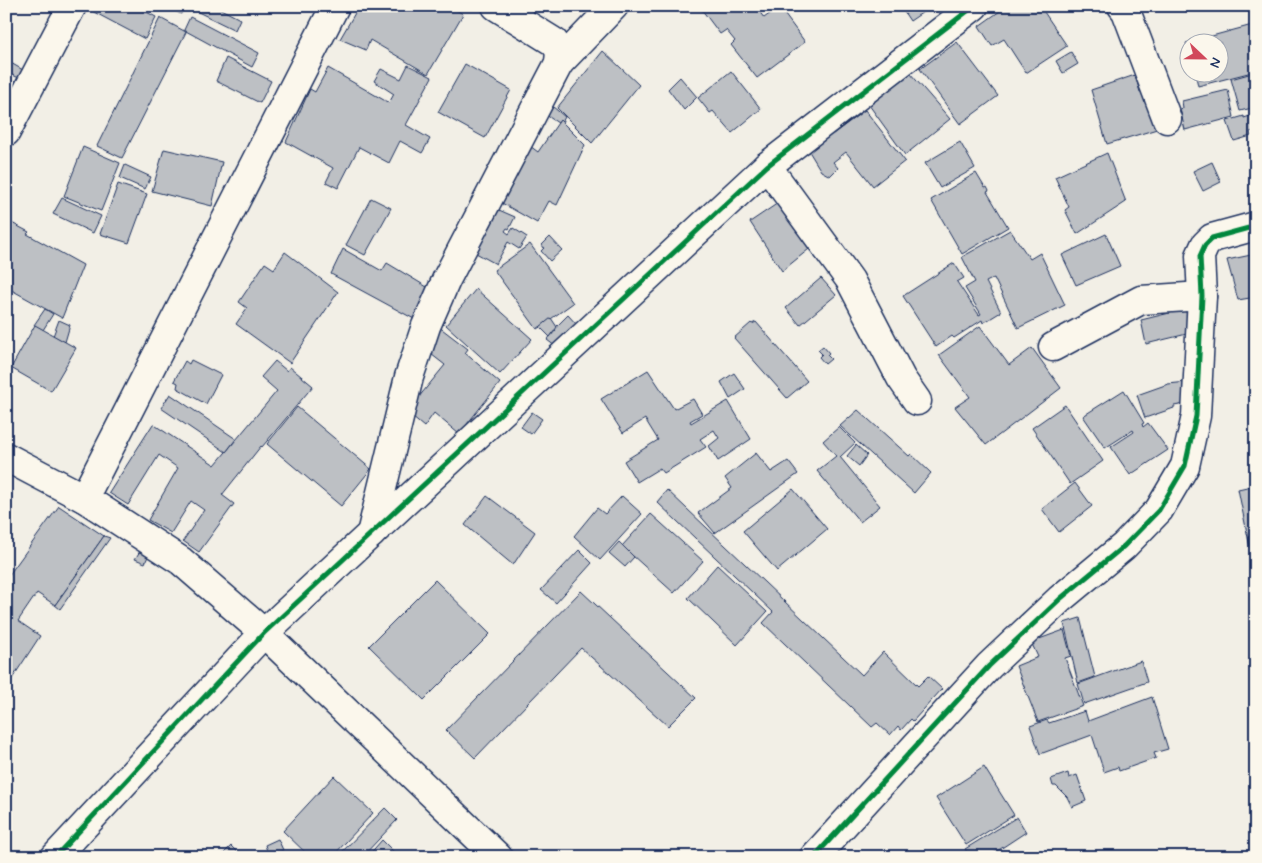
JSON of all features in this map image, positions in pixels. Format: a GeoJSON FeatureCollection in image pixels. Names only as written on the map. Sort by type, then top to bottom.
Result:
{"type":"FeatureCollection","features":[{"type":"Feature","properties":{"kind":"street"},"geometry":{"type":"LineString","coordinates":[[6,132],[72,6]]}},
{"type":"Feature","properties":{"kind":"street"},"geometry":{"type":"LineString","coordinates":[[84,498],[335,6]]}},
{"type":"Feature","properties":{"kind":"street"},"geometry":{"type":"LineString","coordinates":[[496,6],[554,42],[560,51],[560,62]]}},
{"type":"Feature","properties":{"kind":"street"},"geometry":{"type":"LineString","coordinates":[[371,534],[409,377],[426,326],[447,278],[560,62],[614,6]]}},
{"type":"Feature","properties":{"kind":"street"},"geometry":{"type":"LineString","coordinates":[[55,857],[264,633],[767,166],[974,6]]}},
{"type":"Feature","properties":{"kind":"street"},"geometry":{"type":"LineString","coordinates":[[1122,6],[1126,11],[1167,119]]}},
{"type":"Feature","properties":{"kind":"street"},"geometry":{"type":"LineString","coordinates":[[767,166],[850,280],[901,378],[917,401]]}},
{"type":"Feature","properties":{"kind":"street"},"geometry":{"type":"LineString","coordinates":[[814,857],[989,666],[1060,599],[1124,546],[1159,510],[1184,466],[1196,416],[1202,296],[1200,256],[1205,245],[1212,238],[1256,226]]}},
{"type":"Feature","properties":{"kind":"street"},"geometry":{"type":"LineString","coordinates":[[1054,347],[1141,300],[1202,296]]}},
{"type":"Feature","properties":{"kind":"street"},"geometry":{"type":"LineString","coordinates":[[6,457],[84,498],[181,561],[264,633],[498,857]]}},
{"type":"Feature","properties":{"kind":"building"},"geometry":{"type":"Polygon","coordinates":[[[92,6],[135,6],[156,17],[145,39],[90,10],[92,6]]]}},
{"type":"Feature","properties":{"kind":"building"},"geometry":{"type":"Polygon","coordinates":[[[164,6],[185,6],[181,14],[164,6]]]}},
{"type":"Feature","properties":{"kind":"building"},"geometry":{"type":"Polygon","coordinates":[[[199,6],[215,6],[240,19],[235,30],[196,11],[199,6]]]}},
{"type":"Feature","properties":{"kind":"building"},"geometry":{"type":"Polygon","coordinates":[[[359,6],[366,6],[376,12],[379,6],[450,6],[463,14],[428,74],[370,40],[366,50],[340,39],[359,6]]]}},
{"type":"Feature","properties":{"kind":"building"},"geometry":{"type":"Polygon","coordinates":[[[699,6],[759,6],[757,8],[764,18],[779,7],[805,42],[757,78],[731,45],[735,41],[726,30],[720,34],[699,6]]]}},
{"type":"Feature","properties":{"kind":"building"},"geometry":{"type":"Polygon","coordinates":[[[900,6],[932,6],[910,21],[900,6]]]}},
{"type":"Feature","properties":{"kind":"building"},"geometry":{"type":"Polygon","coordinates":[[[1007,6],[1040,6],[1067,46],[1026,73],[1004,39],[992,46],[979,26],[1007,6]]]}},
{"type":"Feature","properties":{"kind":"building"},"geometry":{"type":"Polygon","coordinates":[[[190,17],[259,53],[252,67],[184,30],[190,17]]]}},
{"type":"Feature","properties":{"kind":"building"},"geometry":{"type":"Polygon","coordinates":[[[160,18],[186,32],[122,158],[97,146],[160,18]]]}},
{"type":"Feature","properties":{"kind":"building"},"geometry":{"type":"Polygon","coordinates":[[[1256,24],[1256,71],[1230,78],[1230,32],[1227,32],[1256,24]]]}},
{"type":"Feature","properties":{"kind":"building"},"geometry":{"type":"Polygon","coordinates":[[[957,42],[998,96],[960,124],[920,69],[957,42]]]}},
{"type":"Feature","properties":{"kind":"building"},"geometry":{"type":"Polygon","coordinates":[[[603,51],[639,85],[592,143],[557,108],[603,51]]]}},
{"type":"Feature","properties":{"kind":"building"},"geometry":{"type":"Polygon","coordinates":[[[1071,52],[1078,64],[1063,73],[1056,61],[1071,52]]]}},
{"type":"Feature","properties":{"kind":"building"},"geometry":{"type":"Polygon","coordinates":[[[226,58],[271,81],[260,103],[216,81],[226,58]]]}},
{"type":"Feature","properties":{"kind":"building"},"geometry":{"type":"Polygon","coordinates":[[[9,62],[23,70],[19,78],[6,72],[9,62]]]}},
{"type":"Feature","properties":{"kind":"building"},"geometry":{"type":"Polygon","coordinates":[[[465,64],[511,90],[485,138],[438,112],[465,64]]]}},
{"type":"Feature","properties":{"kind":"building"},"geometry":{"type":"Polygon","coordinates":[[[408,65],[432,77],[406,125],[430,139],[422,153],[400,141],[389,163],[359,147],[338,188],[326,182],[333,168],[286,142],[310,89],[315,92],[328,68],[389,103],[394,94],[374,81],[381,69],[401,79],[408,65]]]}},
{"type":"Feature","properties":{"kind":"building"},"geometry":{"type":"Polygon","coordinates":[[[731,71],[761,109],[732,133],[713,111],[710,113],[698,98],[731,71]]]}},
{"type":"Feature","properties":{"kind":"building"},"geometry":{"type":"Polygon","coordinates":[[[1256,72],[1256,107],[1240,111],[1231,79],[1256,72]]]}},
{"type":"Feature","properties":{"kind":"building"},"geometry":{"type":"Polygon","coordinates":[[[910,73],[950,119],[905,155],[869,105],[910,73]]]}},
{"type":"Feature","properties":{"kind":"building"},"geometry":{"type":"Polygon","coordinates":[[[1135,75],[1140,92],[1145,91],[1157,129],[1107,144],[1091,90],[1135,75]]]}},
{"type":"Feature","properties":{"kind":"building"},"geometry":{"type":"Polygon","coordinates":[[[680,77],[697,97],[684,110],[668,89],[680,77]]]}},
{"type":"Feature","properties":{"kind":"building"},"geometry":{"type":"Polygon","coordinates":[[[1197,82],[1213,82],[1198,86],[1197,82]]]}},
{"type":"Feature","properties":{"kind":"building"},"geometry":{"type":"Polygon","coordinates":[[[1228,90],[1234,117],[1185,130],[1180,109],[1183,108],[1182,101],[1228,90]]]}},
{"type":"Feature","properties":{"kind":"building"},"geometry":{"type":"Polygon","coordinates":[[[552,106],[565,117],[562,122],[560,120],[558,123],[546,115],[552,106]]]}},
{"type":"Feature","properties":{"kind":"building"},"geometry":{"type":"Polygon","coordinates":[[[865,110],[905,161],[873,186],[846,152],[833,162],[838,168],[830,176],[821,171],[807,148],[830,131],[833,134],[865,110]]]}},
{"type":"Feature","properties":{"kind":"building"},"geometry":{"type":"Polygon","coordinates":[[[1256,114],[1256,130],[1250,132],[1251,136],[1234,141],[1227,121],[1256,114]]]}},
{"type":"Feature","properties":{"kind":"building"},"geometry":{"type":"Polygon","coordinates":[[[560,120],[585,145],[557,205],[549,201],[537,223],[500,202],[530,146],[538,152],[560,120]]]}},
{"type":"Feature","properties":{"kind":"building"},"geometry":{"type":"Polygon","coordinates":[[[960,142],[975,168],[940,188],[925,163],[960,142]]]}},
{"type":"Feature","properties":{"kind":"building"},"geometry":{"type":"Polygon","coordinates":[[[83,147],[120,163],[101,211],[64,196],[83,147]]]}},
{"type":"Feature","properties":{"kind":"building"},"geometry":{"type":"Polygon","coordinates":[[[164,149],[222,162],[212,206],[152,191],[164,149]]]}},
{"type":"Feature","properties":{"kind":"building"},"geometry":{"type":"Polygon","coordinates":[[[1107,153],[1126,202],[1077,234],[1065,210],[1069,207],[1055,177],[1107,153]]]}},
{"type":"Feature","properties":{"kind":"building"},"geometry":{"type":"Polygon","coordinates":[[[1212,162],[1221,182],[1203,191],[1193,171],[1212,162]]]}},
{"type":"Feature","properties":{"kind":"building"},"geometry":{"type":"Polygon","coordinates":[[[125,165],[151,177],[145,189],[120,178],[125,165]]]}},
{"type":"Feature","properties":{"kind":"building"},"geometry":{"type":"Polygon","coordinates":[[[976,173],[985,188],[987,187],[989,191],[987,192],[1008,227],[962,254],[931,200],[976,173]]]}},
{"type":"Feature","properties":{"kind":"building"},"geometry":{"type":"Polygon","coordinates":[[[118,184],[147,194],[129,243],[100,234],[118,184]]]}},
{"type":"Feature","properties":{"kind":"building"},"geometry":{"type":"Polygon","coordinates":[[[62,198],[101,216],[93,233],[53,214],[62,198]]]}},
{"type":"Feature","properties":{"kind":"building"},"geometry":{"type":"Polygon","coordinates":[[[371,198],[391,208],[365,255],[346,245],[371,198]]]}},
{"type":"Feature","properties":{"kind":"building"},"geometry":{"type":"Polygon","coordinates":[[[784,199],[814,245],[782,271],[750,222],[784,199]]]}},
{"type":"Feature","properties":{"kind":"building"},"geometry":{"type":"Polygon","coordinates":[[[499,210],[515,217],[509,229],[507,228],[505,231],[509,234],[513,228],[527,237],[519,249],[508,242],[496,264],[476,253],[499,210]]]}},
{"type":"Feature","properties":{"kind":"building"},"geometry":{"type":"Polygon","coordinates":[[[6,220],[83,265],[62,318],[6,287],[6,220]]]}},
{"type":"Feature","properties":{"kind":"building"},"geometry":{"type":"Polygon","coordinates":[[[1010,230],[1030,259],[1040,253],[1065,305],[1018,328],[994,278],[986,282],[1001,312],[983,323],[982,320],[954,338],[952,336],[936,347],[903,296],[954,263],[964,278],[957,282],[979,315],[981,314],[965,288],[975,282],[962,257],[1010,230]]]}},
{"type":"Feature","properties":{"kind":"building"},"geometry":{"type":"Polygon","coordinates":[[[1106,234],[1120,266],[1076,285],[1062,255],[1106,234]]]}},
{"type":"Feature","properties":{"kind":"building"},"geometry":{"type":"Polygon","coordinates":[[[550,237],[562,250],[550,261],[541,251],[544,248],[542,245],[550,237]]]}},
{"type":"Feature","properties":{"kind":"building"},"geometry":{"type":"Polygon","coordinates":[[[530,244],[573,303],[537,329],[494,270],[530,244]]]}},
{"type":"Feature","properties":{"kind":"building"},"geometry":{"type":"Polygon","coordinates":[[[343,249],[382,271],[387,263],[432,290],[416,320],[331,274],[343,249]]]}},
{"type":"Feature","properties":{"kind":"building"},"geometry":{"type":"Polygon","coordinates":[[[285,252],[338,292],[290,363],[236,324],[247,308],[239,302],[265,263],[274,269],[285,252]]]}},
{"type":"Feature","properties":{"kind":"building"},"geometry":{"type":"Polygon","coordinates":[[[1256,254],[1256,297],[1238,300],[1227,260],[1256,254]]]}},
{"type":"Feature","properties":{"kind":"building"},"geometry":{"type":"Polygon","coordinates":[[[821,278],[836,295],[800,325],[786,308],[821,278]]]}},
{"type":"Feature","properties":{"kind":"building"},"geometry":{"type":"Polygon","coordinates":[[[476,289],[532,339],[500,374],[446,325],[476,289]]]}},
{"type":"Feature","properties":{"kind":"building"},"geometry":{"type":"Polygon","coordinates":[[[1190,308],[1195,332],[1146,344],[1141,320],[1190,308]]]}},
{"type":"Feature","properties":{"kind":"building"},"geometry":{"type":"Polygon","coordinates":[[[45,309],[53,314],[43,330],[34,325],[45,309]]]}},
{"type":"Feature","properties":{"kind":"building"},"geometry":{"type":"Polygon","coordinates":[[[568,315],[578,326],[555,346],[547,340],[556,330],[554,329],[568,315]]]}},
{"type":"Feature","properties":{"kind":"building"},"geometry":{"type":"Polygon","coordinates":[[[551,318],[557,327],[550,337],[540,327],[551,318]]]}},
{"type":"Feature","properties":{"kind":"building"},"geometry":{"type":"Polygon","coordinates":[[[59,320],[70,325],[65,342],[53,336],[59,320]]]}},
{"type":"Feature","properties":{"kind":"building"},"geometry":{"type":"Polygon","coordinates":[[[756,322],[807,381],[787,398],[734,338],[751,323],[756,322]]]}},
{"type":"Feature","properties":{"kind":"building"},"geometry":{"type":"Polygon","coordinates":[[[35,325],[76,348],[51,391],[11,368],[35,325]]]}},
{"type":"Feature","properties":{"kind":"building"},"geometry":{"type":"Polygon","coordinates":[[[438,326],[468,349],[465,353],[500,383],[459,434],[434,413],[424,427],[406,412],[413,393],[418,398],[445,365],[427,351],[438,326]]]}},
{"type":"Feature","properties":{"kind":"building"},"geometry":{"type":"Polygon","coordinates":[[[980,326],[1009,365],[1032,348],[1061,388],[986,445],[955,407],[970,397],[939,355],[980,326]]]}},
{"type":"Feature","properties":{"kind":"building"},"geometry":{"type":"Polygon","coordinates":[[[823,346],[831,359],[825,364],[819,357],[822,354],[818,350],[823,346]]]}},
{"type":"Feature","properties":{"kind":"building"},"geometry":{"type":"Polygon","coordinates":[[[191,360],[221,375],[206,404],[177,388],[178,383],[174,381],[185,361],[189,364],[191,360]]]}},
{"type":"Feature","properties":{"kind":"building"},"geometry":{"type":"Polygon","coordinates":[[[275,361],[287,371],[290,367],[313,386],[222,495],[234,504],[199,552],[183,541],[204,510],[191,501],[171,533],[148,520],[178,468],[159,455],[128,505],[109,493],[153,424],[215,465],[277,391],[261,377],[275,361]]]}},
{"type":"Feature","properties":{"kind":"building"},"geometry":{"type":"Polygon","coordinates":[[[648,370],[674,409],[693,399],[702,414],[690,421],[691,423],[728,401],[751,439],[718,461],[709,446],[719,438],[714,430],[700,439],[706,447],[664,473],[660,468],[637,482],[624,461],[658,440],[645,419],[623,433],[601,399],[648,370]]]}},
{"type":"Feature","properties":{"kind":"building"},"geometry":{"type":"Polygon","coordinates":[[[734,373],[745,389],[730,399],[721,382],[734,373]]]}},
{"type":"Feature","properties":{"kind":"building"},"geometry":{"type":"Polygon","coordinates":[[[1187,382],[1191,403],[1174,406],[1174,408],[1145,418],[1137,395],[1168,384],[1187,382]]]}},
{"type":"Feature","properties":{"kind":"building"},"geometry":{"type":"Polygon","coordinates":[[[1124,390],[1144,423],[1142,424],[1143,427],[1148,423],[1168,450],[1130,475],[1111,447],[1134,432],[1133,430],[1105,448],[1083,416],[1124,390]]]}},
{"type":"Feature","properties":{"kind":"building"},"geometry":{"type":"Polygon","coordinates":[[[170,394],[236,439],[226,452],[161,408],[170,394]]]}},
{"type":"Feature","properties":{"kind":"building"},"geometry":{"type":"Polygon","coordinates":[[[1065,405],[1103,461],[1070,484],[1032,428],[1065,405]]]}},
{"type":"Feature","properties":{"kind":"building"},"geometry":{"type":"Polygon","coordinates":[[[297,407],[371,469],[341,506],[267,444],[297,407]]]}},
{"type":"Feature","properties":{"kind":"building"},"geometry":{"type":"Polygon","coordinates":[[[858,410],[909,456],[911,454],[931,473],[914,493],[840,426],[858,410]]]}},
{"type":"Feature","properties":{"kind":"building"},"geometry":{"type":"Polygon","coordinates":[[[532,412],[542,419],[531,434],[521,427],[532,412]]]}},
{"type":"Feature","properties":{"kind":"building"},"geometry":{"type":"Polygon","coordinates":[[[839,427],[855,443],[840,457],[880,506],[860,522],[817,471],[836,456],[823,441],[839,427]]]}},
{"type":"Feature","properties":{"kind":"building"},"geometry":{"type":"Polygon","coordinates":[[[856,445],[867,455],[859,466],[847,456],[856,445]]]}},
{"type":"Feature","properties":{"kind":"building"},"geometry":{"type":"Polygon","coordinates":[[[756,453],[771,472],[788,461],[798,474],[715,533],[698,513],[732,488],[725,478],[756,453]]]}},
{"type":"Feature","properties":{"kind":"building"},"geometry":{"type":"Polygon","coordinates":[[[1075,483],[1092,506],[1059,532],[1042,509],[1075,483]]]}},
{"type":"Feature","properties":{"kind":"building"},"geometry":{"type":"Polygon","coordinates":[[[1256,485],[1256,577],[1238,489],[1256,485]]]}},
{"type":"Feature","properties":{"kind":"building"},"geometry":{"type":"Polygon","coordinates":[[[793,489],[827,529],[777,571],[743,531],[793,489]]]}},
{"type":"Feature","properties":{"kind":"building"},"geometry":{"type":"Polygon","coordinates":[[[667,490],[862,675],[883,652],[918,686],[928,676],[942,689],[913,721],[911,719],[901,730],[898,726],[890,735],[877,723],[872,727],[763,623],[773,612],[657,502],[667,490]]]}},
{"type":"Feature","properties":{"kind":"building"},"geometry":{"type":"Polygon","coordinates":[[[487,496],[535,532],[513,565],[465,525],[487,496]]]}},
{"type":"Feature","properties":{"kind":"building"},"geometry":{"type":"Polygon","coordinates":[[[622,496],[642,514],[600,560],[574,536],[597,508],[605,514],[622,496]]]}},
{"type":"Feature","properties":{"kind":"building"},"geometry":{"type":"Polygon","coordinates":[[[59,506],[104,536],[55,605],[37,593],[18,621],[40,636],[6,688],[6,579],[59,506]]]}},
{"type":"Feature","properties":{"kind":"building"},"geometry":{"type":"Polygon","coordinates":[[[651,514],[703,561],[674,593],[622,546],[651,514]]]}},
{"type":"Feature","properties":{"kind":"building"},"geometry":{"type":"Polygon","coordinates":[[[104,536],[110,538],[60,609],[55,605],[104,536]]]}},
{"type":"Feature","properties":{"kind":"building"},"geometry":{"type":"Polygon","coordinates":[[[619,542],[634,557],[625,567],[609,553],[619,542]]]}},
{"type":"Feature","properties":{"kind":"building"},"geometry":{"type":"Polygon","coordinates":[[[142,548],[149,554],[145,563],[135,559],[142,548]]]}},
{"type":"Feature","properties":{"kind":"building"},"geometry":{"type":"Polygon","coordinates":[[[579,550],[592,563],[556,603],[541,590],[579,550]]]}},
{"type":"Feature","properties":{"kind":"building"},"geometry":{"type":"Polygon","coordinates":[[[717,565],[767,612],[737,645],[688,598],[717,565]]]}},
{"type":"Feature","properties":{"kind":"building"},"geometry":{"type":"Polygon","coordinates":[[[435,580],[490,634],[424,700],[369,646],[435,580]]]}},
{"type":"Feature","properties":{"kind":"building"},"geometry":{"type":"Polygon","coordinates":[[[581,591],[696,698],[668,726],[581,648],[475,758],[446,730],[581,591]]]}},
{"type":"Feature","properties":{"kind":"building"},"geometry":{"type":"Polygon","coordinates":[[[1080,618],[1095,677],[1078,683],[1064,623],[1080,618]]]}},
{"type":"Feature","properties":{"kind":"building"},"geometry":{"type":"Polygon","coordinates":[[[1064,630],[1071,656],[1065,658],[1083,706],[1038,722],[1016,666],[1038,657],[1031,642],[1064,630]]]}},
{"type":"Feature","properties":{"kind":"building"},"geometry":{"type":"Polygon","coordinates":[[[1141,661],[1147,682],[1084,704],[1078,684],[1141,661]]]}},
{"type":"Feature","properties":{"kind":"building"},"geometry":{"type":"Polygon","coordinates":[[[1152,697],[1168,749],[1154,753],[1156,758],[1119,771],[1118,767],[1104,772],[1092,735],[1040,754],[1030,726],[1047,720],[1049,723],[1085,711],[1088,721],[1152,697]]]}},
{"type":"Feature","properties":{"kind":"building"},"geometry":{"type":"Polygon","coordinates":[[[984,767],[1014,815],[966,845],[936,798],[984,767]]]}},
{"type":"Feature","properties":{"kind":"building"},"geometry":{"type":"Polygon","coordinates":[[[1068,773],[1069,778],[1077,775],[1086,801],[1072,807],[1067,797],[1056,786],[1053,786],[1051,779],[1068,773]]]}},
{"type":"Feature","properties":{"kind":"building"},"geometry":{"type":"Polygon","coordinates":[[[334,776],[373,813],[332,857],[310,857],[283,831],[334,776]]]}},
{"type":"Feature","properties":{"kind":"building"},"geometry":{"type":"Polygon","coordinates":[[[385,808],[397,820],[362,857],[337,857],[385,808]]]}},
{"type":"Feature","properties":{"kind":"building"},"geometry":{"type":"Polygon","coordinates":[[[1017,817],[1026,832],[988,857],[970,857],[965,849],[1017,817]]]}},
{"type":"Feature","properties":{"kind":"building"},"geometry":{"type":"Polygon","coordinates":[[[278,839],[283,850],[269,857],[265,845],[278,839]]]}},
{"type":"Feature","properties":{"kind":"building"},"geometry":{"type":"Polygon","coordinates":[[[382,840],[399,857],[367,857],[382,840]]]}},
{"type":"Feature","properties":{"kind":"building"},"geometry":{"type":"Polygon","coordinates":[[[231,846],[242,857],[220,857],[231,846]]]}},
{"type":"Feature","properties":{"kind":"cycle path"},"geometry":{"type":"LineString","coordinates":[[55,857],[264,633],[767,166],[974,6]]}},
{"type":"Feature","properties":{"kind":"cycle path"},"geometry":{"type":"LineString","coordinates":[[814,857],[989,666],[1060,599],[1124,546],[1159,510],[1185,466],[1196,416],[1202,296],[1200,256],[1205,245],[1212,238],[1256,226]]}}]}
